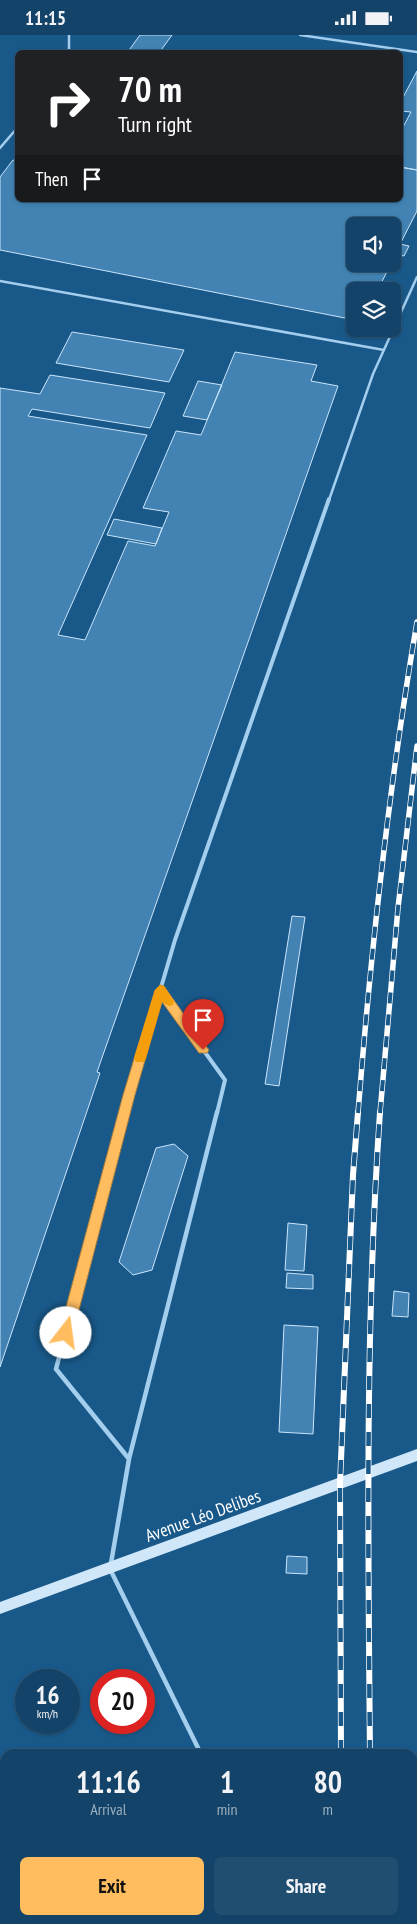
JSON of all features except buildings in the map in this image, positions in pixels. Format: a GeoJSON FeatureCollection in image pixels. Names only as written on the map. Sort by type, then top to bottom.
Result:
{"type":"FeatureCollection","features":[{"type":"Feature","properties":{"kind":"main road","name":"Avenue Léo Delibes"},"geometry":{"type":"LineString","coordinates":[[0,1608],[417,1455]]}},
{"type":"Feature","properties":{"kind":"lane"},"geometry":{"type":"LineString","coordinates":[[69,35],[69,50]]}},
{"type":"Feature","properties":{"kind":"lane"},"geometry":{"type":"LineString","coordinates":[[300,35],[417,52]]}},
{"type":"Feature","properties":{"kind":"lane"},"geometry":{"type":"LineString","coordinates":[[0,148],[15,130]]}},
{"type":"Feature","properties":{"kind":"lane"},"geometry":{"type":"LineString","coordinates":[[129,1459],[56,1369],[129,1095],[175,940],[372,374],[417,277]]}},
{"type":"Feature","properties":{"kind":"lane"},"geometry":{"type":"LineString","coordinates":[[0,281],[384,350]]}},
{"type":"Feature","properties":{"kind":"lane"},"geometry":{"type":"LineString","coordinates":[[160,990],[225,1080],[129,1459],[110,1569],[199,1749]]}},
{"type":"Feature","properties":{"kind":"railway"},"geometry":{"type":"LineString","coordinates":[[358,1113],[389,806],[417,622]]}},
{"type":"Feature","properties":{"kind":"railway"},"geometry":{"type":"LineString","coordinates":[[380,1113],[398,908],[417,746]]}},
{"type":"Feature","properties":{"kind":"railway"},"geometry":{"type":"LineString","coordinates":[[341,1749],[340,1484],[353,1175],[358,1112]]}},
{"type":"Feature","properties":{"kind":"railway"},"geometry":{"type":"LineString","coordinates":[[370,1749],[368,1513],[370,1353],[375,1192],[380,1112]]}},
{"type":"Feature","properties":{"kind":"slow traffic"},"geometry":{"type":"LineString","coordinates":[[140,1058],[160,990],[169,1002]]}},
{"type":"Feature","properties":{"kind":"route"},"geometry":{"type":"LineString","coordinates":[[66,1333],[129,1095],[160,990],[203,1050]]}}]}
